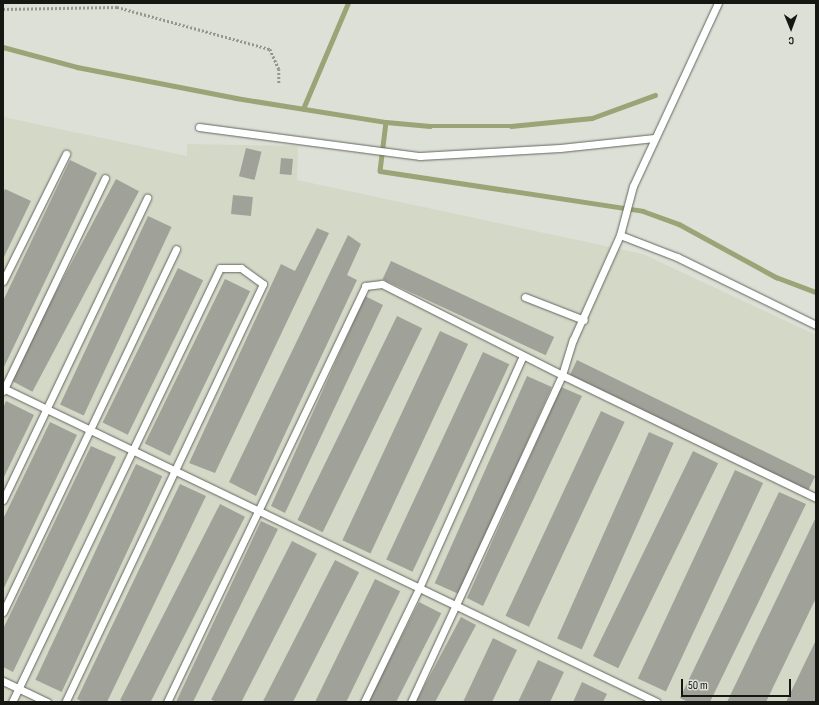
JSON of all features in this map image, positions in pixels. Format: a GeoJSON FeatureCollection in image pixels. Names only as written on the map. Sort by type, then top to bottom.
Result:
{"type":"FeatureCollection","features":[{"type":"Feature","properties":{"kind":"lane"},"geometry":{"type":"LineString","coordinates":[[411,702],[457,606],[562,375],[620,235],[633,186],[718,3]]}},
{"type":"Feature","properties":{"kind":"lane"},"geometry":{"type":"LineString","coordinates":[[199,127],[420,156],[560,148],[654,138]]}},
{"type":"Feature","properties":{"kind":"lane"},"geometry":{"type":"LineString","coordinates":[[3,282],[66,154]]}},
{"type":"Feature","properties":{"kind":"lane"},"geometry":{"type":"LineString","coordinates":[[105,178],[3,389],[658,702]]}},
{"type":"Feature","properties":{"kind":"lane"},"geometry":{"type":"LineString","coordinates":[[3,500],[148,198]]}},
{"type":"Feature","properties":{"kind":"lane"},"geometry":{"type":"LineString","coordinates":[[620,235],[676,257],[816,325]]}},
{"type":"Feature","properties":{"kind":"lane"},"geometry":{"type":"LineString","coordinates":[[3,612],[176,249]]}},
{"type":"Feature","properties":{"kind":"lane"},"geometry":{"type":"LineString","coordinates":[[12,702],[220,268],[241,268],[263,284],[65,702]]}},
{"type":"Feature","properties":{"kind":"lane"},"geometry":{"type":"LineString","coordinates":[[167,702],[365,286],[382,284],[523,356],[816,498]]}},
{"type":"Feature","properties":{"kind":"lane"},"geometry":{"type":"LineString","coordinates":[[526,297],[584,320]]}},
{"type":"Feature","properties":{"kind":"lane"},"geometry":{"type":"LineString","coordinates":[[364,702],[420,588],[523,356]]}},
{"type":"Feature","properties":{"kind":"lane"},"geometry":{"type":"LineString","coordinates":[[3,681],[47,702]]}},
{"type":"Feature","properties":{"kind":"path"},"geometry":{"type":"LineString","coordinates":[[3,9],[117,7],[270,49],[279,69],[279,84]]}},
{"type":"Feature","properties":{"kind":"shaded area"},"geometry":{"type":"Polygon","coordinates":[[[3,117],[187,156],[187,144],[298,146],[297,180],[643,254],[816,335],[816,702],[3,702],[3,117]]]}},
{"type":"Feature","properties":{"kind":"building"},"geometry":{"type":"Polygon","coordinates":[[[246,148],[262,152],[255,180],[239,176],[246,148]]]}},
{"type":"Feature","properties":{"kind":"building"},"geometry":{"type":"Polygon","coordinates":[[[281,158],[293,159],[292,175],[280,174],[281,158]]]}},
{"type":"Feature","properties":{"kind":"building"},"geometry":{"type":"Polygon","coordinates":[[[70,160],[97,173],[3,369],[3,301],[70,160]]]}},
{"type":"Feature","properties":{"kind":"building"},"geometry":{"type":"Polygon","coordinates":[[[116,179],[139,191],[32,392],[9,379],[116,179]]]}},
{"type":"Feature","properties":{"kind":"building"},"geometry":{"type":"Polygon","coordinates":[[[5,189],[31,201],[3,259],[3,193],[5,189]]]}},
{"type":"Feature","properties":{"kind":"building"},"geometry":{"type":"Polygon","coordinates":[[[233,195],[253,197],[251,216],[231,214],[233,195]]]}},
{"type":"Feature","properties":{"kind":"building"},"geometry":{"type":"Polygon","coordinates":[[[148,216],[172,227],[84,416],[60,405],[148,216]]]}},
{"type":"Feature","properties":{"kind":"building"},"geometry":{"type":"Polygon","coordinates":[[[317,228],[329,233],[215,473],[189,463],[281,264],[295,271],[317,228]]]}},
{"type":"Feature","properties":{"kind":"building"},"geometry":{"type":"Polygon","coordinates":[[[348,235],[361,244],[347,275],[357,280],[256,496],[229,482],[348,235]]]}},
{"type":"Feature","properties":{"kind":"building"},"geometry":{"type":"Polygon","coordinates":[[[391,261],[554,337],[546,355],[383,279],[391,261]]]}},
{"type":"Feature","properties":{"kind":"building"},"geometry":{"type":"Polygon","coordinates":[[[178,268],[203,280],[128,435],[103,423],[178,268]]]}},
{"type":"Feature","properties":{"kind":"building"},"geometry":{"type":"Polygon","coordinates":[[[225,279],[250,291],[170,456],[145,443],[225,279]]]}},
{"type":"Feature","properties":{"kind":"building"},"geometry":{"type":"Polygon","coordinates":[[[365,296],[383,305],[285,513],[271,506],[365,296]]]}},
{"type":"Feature","properties":{"kind":"building"},"geometry":{"type":"Polygon","coordinates":[[[397,316],[422,328],[323,532],[297,520],[397,316]]]}},
{"type":"Feature","properties":{"kind":"building"},"geometry":{"type":"Polygon","coordinates":[[[440,331],[468,344],[370,553],[342,540],[440,331]]]}},
{"type":"Feature","properties":{"kind":"building"},"geometry":{"type":"Polygon","coordinates":[[[483,352],[509,364],[413,572],[386,560],[483,352]]]}},
{"type":"Feature","properties":{"kind":"building"},"geometry":{"type":"Polygon","coordinates":[[[577,360],[815,476],[808,491],[570,374],[577,360]]]}},
{"type":"Feature","properties":{"kind":"building"},"geometry":{"type":"Polygon","coordinates":[[[527,376],[552,387],[459,594],[435,583],[527,376]]]}},
{"type":"Feature","properties":{"kind":"building"},"geometry":{"type":"Polygon","coordinates":[[[561,387],[582,396],[483,606],[467,598],[561,387]]]}},
{"type":"Feature","properties":{"kind":"building"},"geometry":{"type":"Polygon","coordinates":[[[6,401],[34,415],[3,479],[3,408],[6,401]]]}},
{"type":"Feature","properties":{"kind":"building"},"geometry":{"type":"Polygon","coordinates":[[[601,411],[625,422],[529,627],[505,616],[601,411]]]}},
{"type":"Feature","properties":{"kind":"building"},"geometry":{"type":"Polygon","coordinates":[[[50,422],[77,435],[3,590],[3,519],[50,422]]]}},
{"type":"Feature","properties":{"kind":"building"},"geometry":{"type":"Polygon","coordinates":[[[649,432],[674,443],[582,649],[557,638],[649,432]]]}},
{"type":"Feature","properties":{"kind":"building"},"geometry":{"type":"Polygon","coordinates":[[[91,446],[116,457],[13,672],[3,667],[3,629],[91,446]]]}},
{"type":"Feature","properties":{"kind":"building"},"geometry":{"type":"Polygon","coordinates":[[[693,451],[718,463],[618,668],[593,656],[693,451]]]}},
{"type":"Feature","properties":{"kind":"building"},"geometry":{"type":"Polygon","coordinates":[[[136,464],[162,476],[62,692],[35,680],[136,464]]]}},
{"type":"Feature","properties":{"kind":"building"},"geometry":{"type":"Polygon","coordinates":[[[735,470],[763,483],[666,692],[638,678],[735,470]]]}},
{"type":"Feature","properties":{"kind":"building"},"geometry":{"type":"Polygon","coordinates":[[[180,484],[206,496],[107,702],[83,702],[77,699],[180,484]]]}},
{"type":"Feature","properties":{"kind":"building"},"geometry":{"type":"Polygon","coordinates":[[[779,492],[806,504],[710,702],[688,702],[680,698],[779,492]]]}},
{"type":"Feature","properties":{"kind":"building"},"geometry":{"type":"Polygon","coordinates":[[[220,504],[245,517],[151,702],[124,702],[120,700],[220,504]]]}},
{"type":"Feature","properties":{"kind":"building"},"geometry":{"type":"Polygon","coordinates":[[[816,517],[816,598],[766,702],[727,702],[816,517]]]}},
{"type":"Feature","properties":{"kind":"building"},"geometry":{"type":"Polygon","coordinates":[[[261,521],[278,529],[193,702],[176,702],[261,521]]]}},
{"type":"Feature","properties":{"kind":"building"},"geometry":{"type":"Polygon","coordinates":[[[292,541],[317,554],[241,702],[216,702],[211,700],[292,541]]]}},
{"type":"Feature","properties":{"kind":"building"},"geometry":{"type":"Polygon","coordinates":[[[335,560],[359,572],[293,702],[263,701],[335,560]]]}},
{"type":"Feature","properties":{"kind":"building"},"geometry":{"type":"Polygon","coordinates":[[[375,579],[400,591],[346,702],[315,701],[375,579]]]}},
{"type":"Feature","properties":{"kind":"building"},"geometry":{"type":"Polygon","coordinates":[[[419,602],[441,613],[396,702],[369,701],[419,602]]]}},
{"type":"Feature","properties":{"kind":"building"},"geometry":{"type":"Polygon","coordinates":[[[461,617],[476,625],[435,702],[421,702],[417,700],[461,617]]]}},
{"type":"Feature","properties":{"kind":"building"},"geometry":{"type":"Polygon","coordinates":[[[493,638],[517,650],[492,702],[463,702],[493,638]]]}},
{"type":"Feature","properties":{"kind":"building"},"geometry":{"type":"Polygon","coordinates":[[[816,640],[816,702],[786,702],[816,640]]]}},
{"type":"Feature","properties":{"kind":"building"},"geometry":{"type":"Polygon","coordinates":[[[538,660],[564,672],[550,702],[518,702],[538,660]]]}},
{"type":"Feature","properties":{"kind":"building"},"geometry":{"type":"Polygon","coordinates":[[[582,682],[607,694],[603,702],[573,702],[582,682]]]}},
{"type":"Feature","properties":{"kind":"waterway"},"geometry":{"type":"LineString","coordinates":[[303,109],[348,3]]}},
{"type":"Feature","properties":{"kind":"waterway"},"geometry":{"type":"LineString","coordinates":[[3,47],[77,67],[236,98],[386,122],[380,171],[643,211],[679,224],[776,277],[816,292]]}},
{"type":"Feature","properties":{"kind":"waterway"},"geometry":{"type":"LineString","coordinates":[[386,122],[430,126],[511,126],[592,118],[655,95]]}}]}
